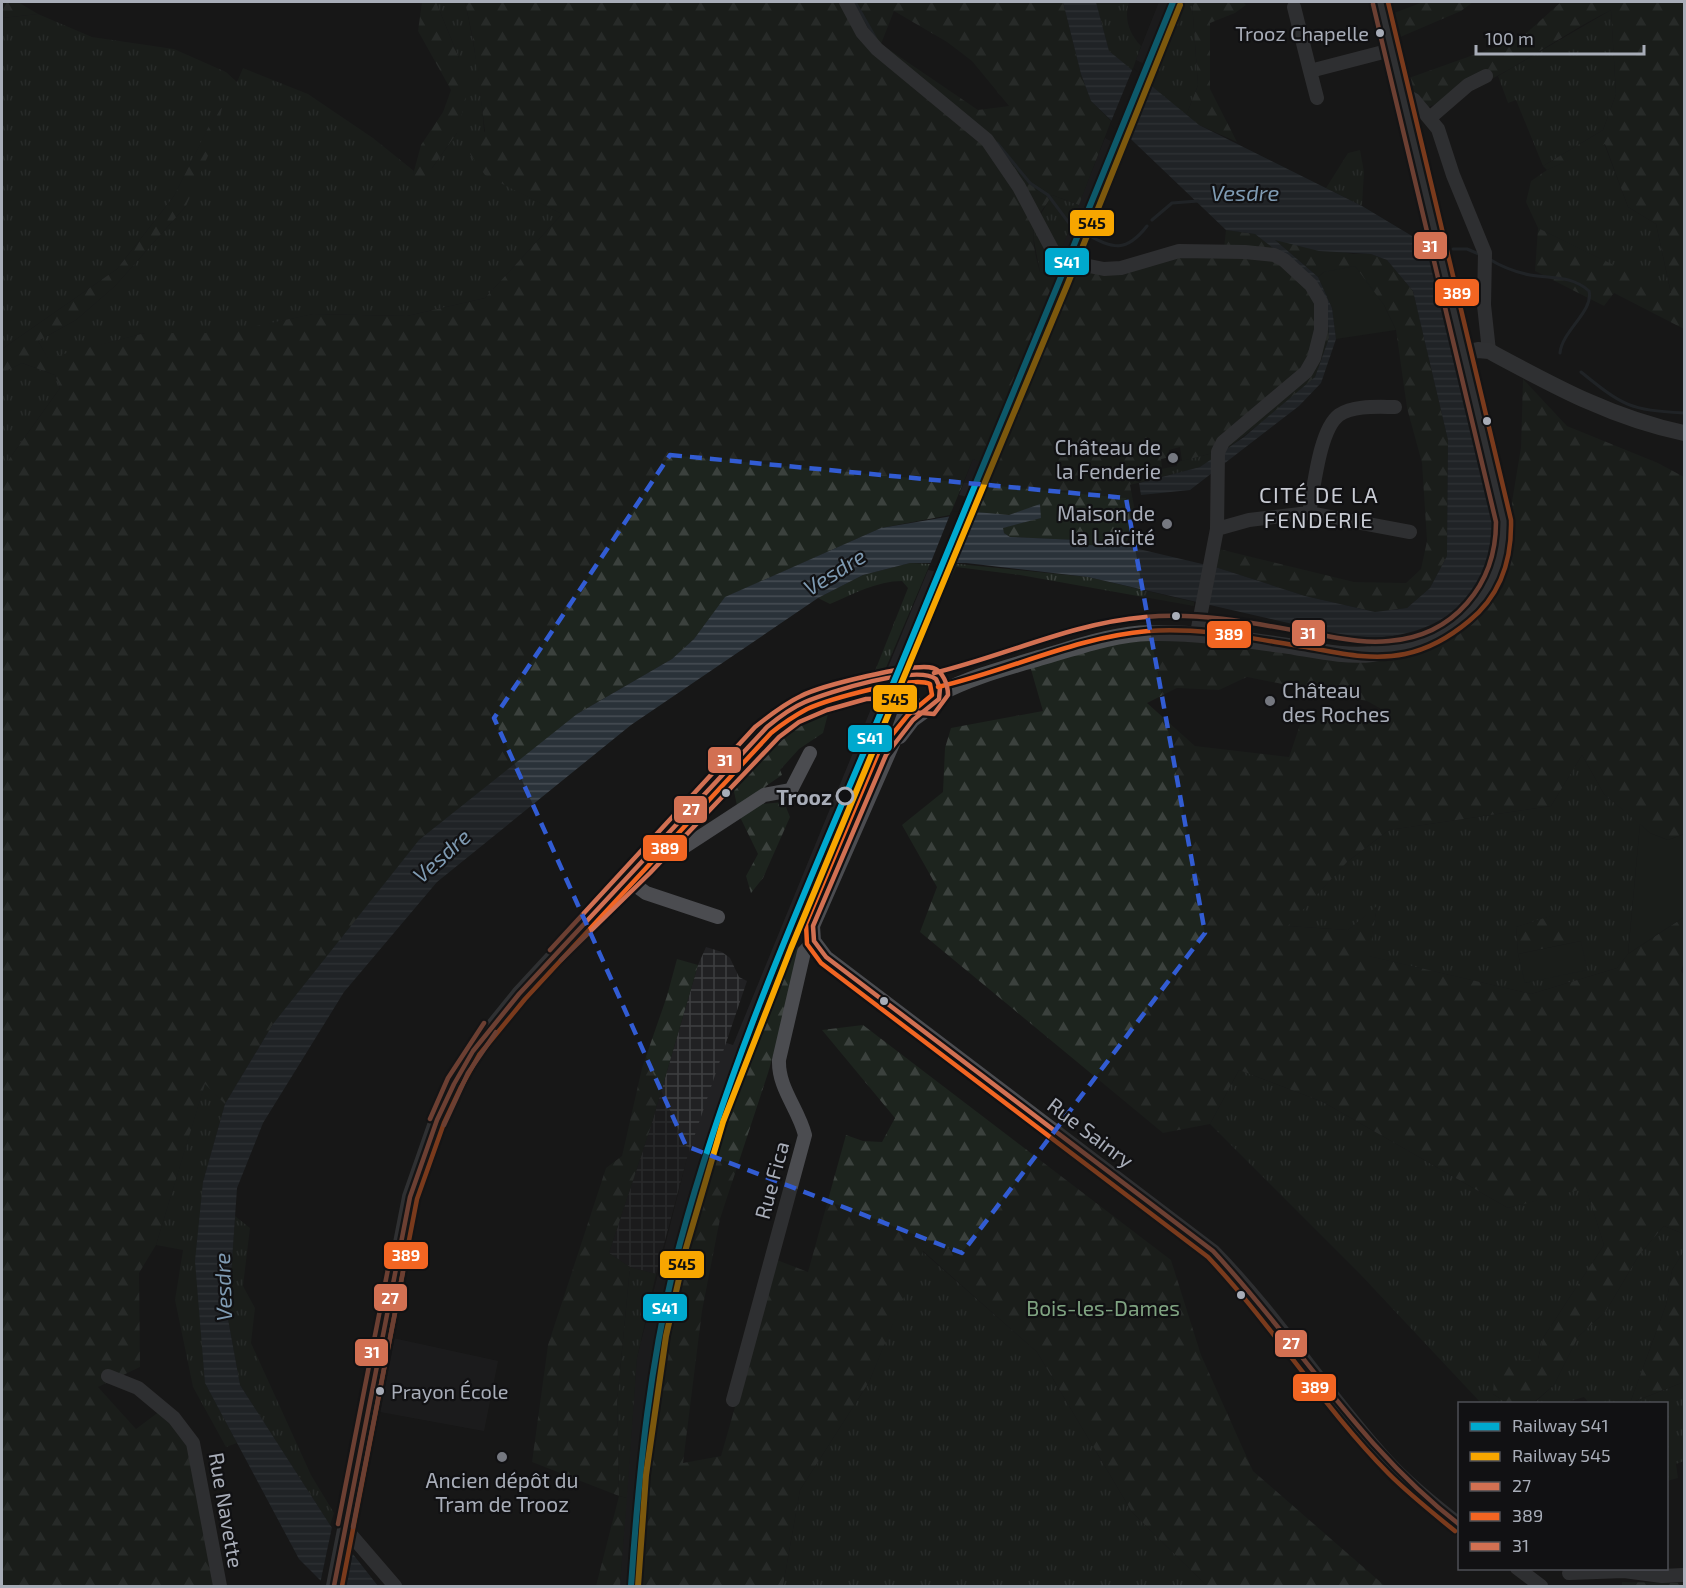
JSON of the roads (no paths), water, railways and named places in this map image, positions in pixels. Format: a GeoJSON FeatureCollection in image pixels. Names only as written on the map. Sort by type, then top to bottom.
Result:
{"type":"FeatureCollection","features":[{"type":"Feature","properties":{"kind":"main road"},"geometry":{"type":"LineString","coordinates":[[938,686],[1112,628],[1149,623],[1199,621],[1343,646],[1388,649],[1419,643],[1434,636],[1473,608],[1487,593],[1503,558],[1504,521],[1380,2]]}},
{"type":"Feature","properties":{"kind":"main road"},"geometry":{"type":"LineString","coordinates":[[1464,353],[1478,350],[1489,351],[1569,394],[1643,425],[1684,433]]}},
{"type":"Feature","properties":{"kind":"main road"},"geometry":{"type":"LineString","coordinates":[[334,1587],[410,1197],[441,1111],[472,1051],[570,935],[761,732],[778,717],[807,701],[829,693],[892,678],[926,674],[938,686]]}},
{"type":"Feature","properties":{"kind":"main road"},"geometry":{"type":"LineString","coordinates":[[908,698],[908,683],[914,677]]}},
{"type":"Feature","properties":{"kind":"main road"},"geometry":{"type":"LineString","coordinates":[[546,964],[663,850],[770,734],[784,723],[818,706],[875,691],[895,689],[919,708],[931,707],[938,686]]}},
{"type":"Feature","properties":{"kind":"street"},"geometry":{"type":"LineString","coordinates":[[846,2],[862,32],[878,49],[987,140],[1019,187],[1054,253],[1084,265],[1104,269],[1121,268],[1166,253],[1224,252],[1274,255],[1284,260],[1311,285],[1321,302],[1322,318],[1314,358],[1306,372],[1223,442],[1218,452],[1217,529],[1199,621]]}},
{"type":"Feature","properties":{"kind":"street"},"geometry":{"type":"LineString","coordinates":[[1294,7],[1317,98]]}},
{"type":"Feature","properties":{"kind":"street"},"geometry":{"type":"LineString","coordinates":[[1310,71],[1391,50]]}},
{"type":"Feature","properties":{"kind":"street"},"geometry":{"type":"LineString","coordinates":[[1431,117],[1468,85],[1486,76]]}},
{"type":"Feature","properties":{"kind":"street"},"geometry":{"type":"LineString","coordinates":[[1401,93],[1413,100],[1431,117],[1438,129],[1452,175],[1485,256],[1484,305],[1489,351]]}},
{"type":"Feature","properties":{"kind":"street"},"geometry":{"type":"LineString","coordinates":[[1309,513],[1326,432],[1339,416],[1366,407],[1395,407]]}},
{"type":"Feature","properties":{"kind":"street"},"geometry":{"type":"LineString","coordinates":[[1217,529],[1248,520],[1309,513],[1410,532]]}},
{"type":"Feature","properties":{"kind":"street"},"geometry":{"type":"LineString","coordinates":[[814,941],[813,926],[908,698]]}},
{"type":"Feature","properties":{"kind":"street"},"geometry":{"type":"LineString","coordinates":[[886,755],[913,720],[931,707]]}},
{"type":"Feature","properties":{"kind":"street"},"geometry":{"type":"LineString","coordinates":[[663,850],[672,855],[764,795],[791,790],[810,753]]}},
{"type":"Feature","properties":{"kind":"street"},"geometry":{"type":"LineString","coordinates":[[631,882],[646,893],[718,917]]}},
{"type":"Feature","properties":{"kind":"street","name":"Rue Fica"},"geometry":{"type":"LineString","coordinates":[[733,1400],[805,1135],[801,1120],[778,1073],[804,952],[814,941]]}},
{"type":"Feature","properties":{"kind":"street","name":"Rue Sainry"},"geometry":{"type":"LineString","coordinates":[[814,941],[826,957],[1213,1251],[1247,1285],[1388,1462],[1431,1503],[1458,1523]]}},
{"type":"Feature","properties":{"kind":"street","name":"Rue Navette"},"geometry":{"type":"LineString","coordinates":[[108,1376],[138,1388],[174,1418],[193,1443],[220,1587]]}},
{"type":"Feature","properties":{"kind":"street"},"geometry":{"type":"LineString","coordinates":[[344,1534],[395,1587]]}},
{"type":"Feature","properties":{"kind":"street"},"geometry":{"type":"LineString","coordinates":[[1518,1570],[1541,1587]]}},
{"type":"Feature","properties":{"kind":"street"},"geometry":{"type":"LineString","coordinates":[[1569,1576],[1624,1571],[1662,1576],[1684,1575]]}},
{"type":"Feature","properties":{"kind":"water","name":"Vesdre"},"geometry":{"type":"Polygon","coordinates":[[[1063,2],[1096,2],[1109,51],[1199,125],[1362,206],[1427,245],[1491,507],[1495,540],[1493,553],[1484,576],[1472,594],[1456,610],[1438,622],[1395,636],[1372,638],[1349,637],[1088,577],[966,563],[910,563],[863,575],[818,598],[631,725],[437,882],[344,992],[263,1123],[237,1188],[228,1319],[240,1385],[330,1525],[378,1586],[326,1586],[299,1559],[205,1383],[195,1261],[203,1182],[225,1104],[273,1024],[419,840],[577,714],[672,659],[694,639],[725,597],[881,528],[976,512],[1009,515],[1040,504],[1041,518],[1003,528],[1004,533],[1010,537],[1078,540],[1085,545],[1126,546],[1215,567],[1305,596],[1375,612],[1407,608],[1430,588],[1447,556],[1448,440],[1413,291],[1387,260],[1371,254],[1319,251],[1275,240],[1318,277],[1332,308],[1336,339],[1321,383],[1299,406],[1190,490],[1141,495],[1139,483],[1200,467],[1244,437],[1315,377],[1329,338],[1327,308],[1314,280],[1255,234],[1226,230],[1091,101],[1081,74],[1063,2]]]}},
{"type":"Feature","properties":{"kind":"waterway"},"geometry":{"type":"LineString","coordinates":[[855,2],[876,39]]}},
{"type":"Feature","properties":{"kind":"waterway"},"geometry":{"type":"LineString","coordinates":[[997,143],[1030,183],[1048,195],[1069,223]]}},
{"type":"Feature","properties":{"kind":"waterway"},"geometry":{"type":"LineString","coordinates":[[1152,220],[1172,203],[1198,201]]}},
{"type":"Feature","properties":{"kind":"waterway"},"geometry":{"type":"LineString","coordinates":[[1086,234],[1104,243],[1119,246],[1132,241],[1147,226]]}},
{"type":"Feature","properties":{"kind":"waterway"},"geometry":{"type":"LineString","coordinates":[[1453,249],[1467,249],[1481,255]]}},
{"type":"Feature","properties":{"kind":"waterway"},"geometry":{"type":"LineString","coordinates":[[1489,259],[1504,267],[1530,275],[1561,278],[1575,282],[1589,291],[1587,306],[1566,337],[1560,353]]}},
{"type":"Feature","properties":{"kind":"waterway"},"geometry":{"type":"LineString","coordinates":[[1581,372],[1618,399],[1638,408],[1684,413]]}},
{"type":"Feature","properties":{"kind":"rail line","name":"S41"},"geometry":{"type":"LineString","coordinates":[[631,1586],[642,1456],[653,1370],[680,1243],[701,1169],[780,952],[969,501],[1173,2]]}},
{"type":"Feature","properties":{"kind":"rail line","name":"545"},"geometry":{"type":"LineString","coordinates":[[638,1586],[646,1475],[666,1336],[686,1248],[723,1122],[791,948],[1068,283],[1180,5]]}},
{"type":"Feature","properties":{"kind":"place","name":"Trooz Chapelle"},"geometry":{"type":"Point","coordinates":[1380,33]}},
{"type":"Feature","properties":{"kind":"place","name":"Château de la Fenderie"},"geometry":{"type":"Point","coordinates":[1173,458]}},
{"type":"Feature","properties":{"kind":"place","name":"Maison de la Laïcité"},"geometry":{"type":"Point","coordinates":[1167,524]}},
{"type":"Feature","properties":{"kind":"place","name":"Château des Roches"},"geometry":{"type":"Point","coordinates":[1270,701]}},
{"type":"Feature","properties":{"kind":"place","name":"Trooz"},"geometry":{"type":"Point","coordinates":[845,796]}},
{"type":"Feature","properties":{"kind":"place","name":"Prayon École"},"geometry":{"type":"Point","coordinates":[380,1391]}},
{"type":"Feature","properties":{"kind":"place","name":"Ancien dépôt du Tram de Trooz"},"geometry":{"type":"Point","coordinates":[502,1457]}},
{"type":"Feature","properties":{"kind":"district","name":"CITÉ DE LA FENDERIE"},"geometry":{"type":"Point","coordinates":[1319,506]}},
{"type":"Feature","properties":{"kind":"park label","name":"Bois-les-Dames"},"geometry":{"type":"Point","coordinates":[1103,1307]}}]}
